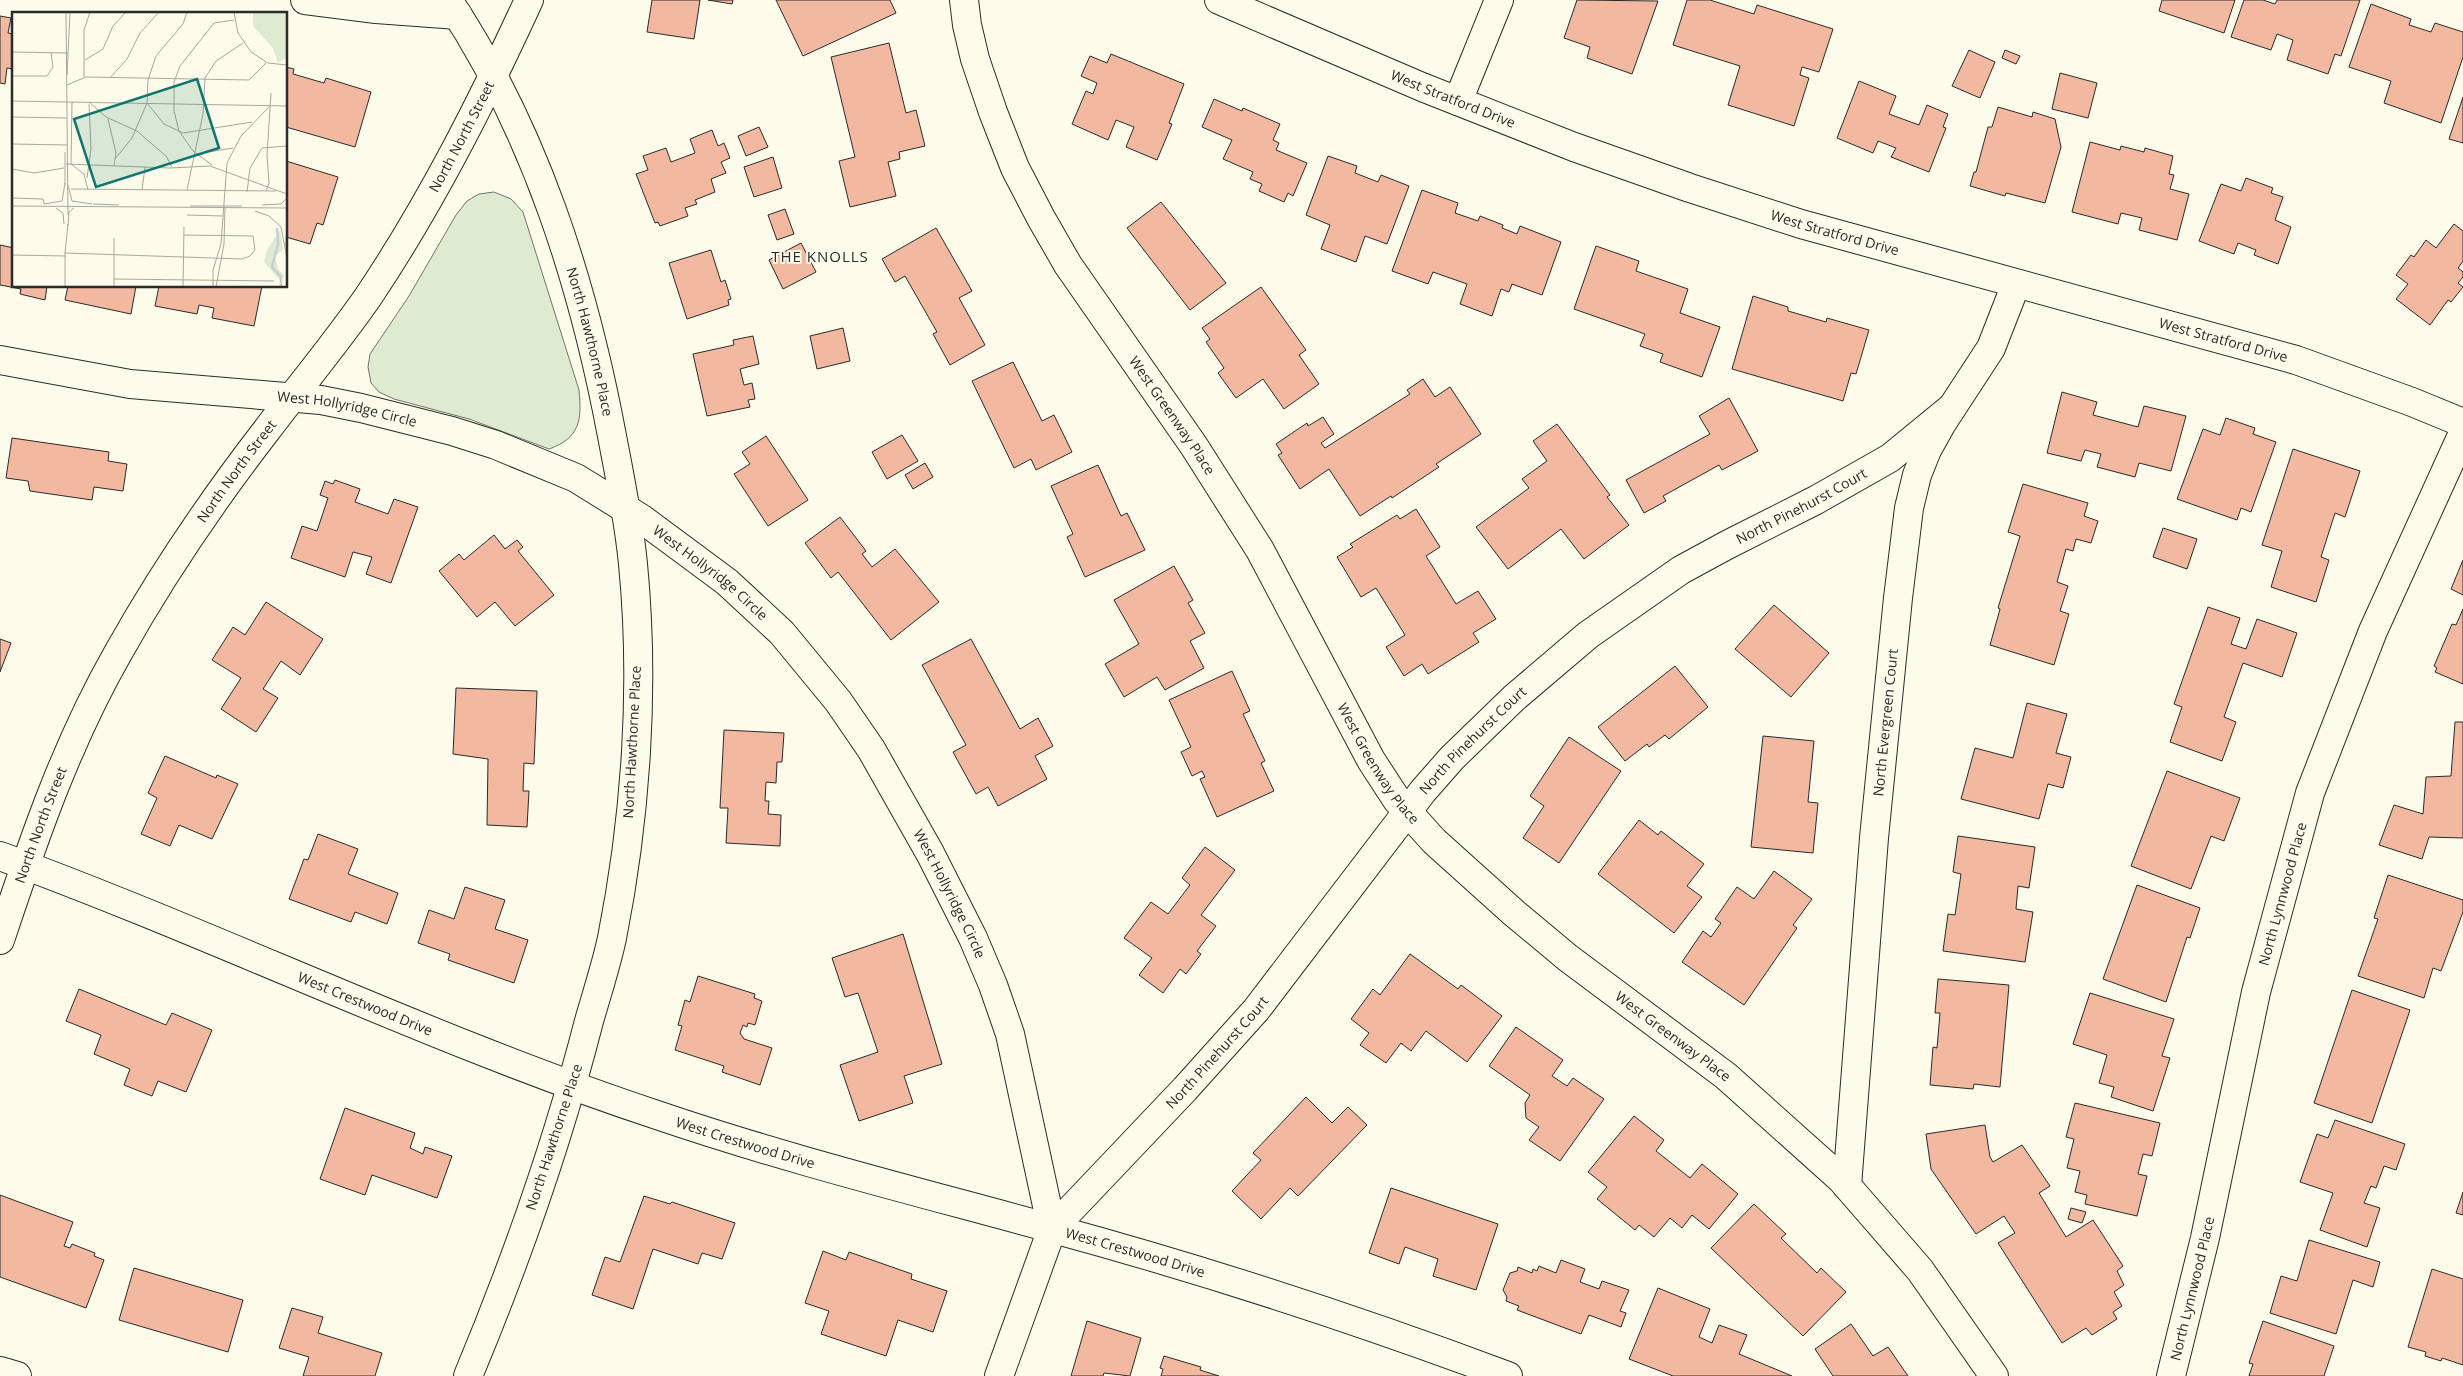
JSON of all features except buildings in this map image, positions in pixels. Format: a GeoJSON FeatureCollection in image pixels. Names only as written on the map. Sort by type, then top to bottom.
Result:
{"type":"FeatureCollection","features":[{"type":"Feature","properties":{"kind":"street"},"geometry":{"type":"LineString","coordinates":[[305,0],[391,10],[453,7]]}},
{"type":"Feature","properties":{"kind":"street","name":"North North Street"},"geometry":{"type":"LineString","coordinates":[[0,940],[12,861],[117,654],[179,553],[264,433],[366,300],[398,252],[494,75],[529,0]]}},
{"type":"Feature","properties":{"kind":"street","name":"West Greenway Place"},"geometry":{"type":"LineString","coordinates":[[964,0],[967,25],[975,58],[993,112],[1015,168],[1041,218],[1068,265],[1194,446],[1260,550],[1371,760],[1406,813],[1434,841],[1514,913],[1568,958],[1726,1076],[1847,1186],[1920,1270],[1994,1376]]}},
{"type":"Feature","properties":{"kind":"street","name":"West Stratford Drive"},"geometry":{"type":"LineString","coordinates":[[1219,0],[1458,101],[1574,147],[1748,207],[2016,284],[2230,340],[2296,360],[2412,402],[2463,424]]}},
{"type":"Feature","properties":{"kind":"street"},"geometry":{"type":"LineString","coordinates":[[1458,101],[1499,0]]}},
{"type":"Feature","properties":{"kind":"street","name":"North Hawthorne Place"},"geometry":{"type":"LineString","coordinates":[[453,7],[494,75],[525,140],[558,227],[580,295],[598,367],[626,508],[634,565],[637,701],[632,790],[624,867],[611,942],[572,1086],[510,1269],[468,1376]]}},
{"type":"Feature","properties":{"kind":"street","name":"North Evergreen Court"},"geometry":{"type":"LineString","coordinates":[[1847,1186],[1874,838],[1904,538],[1917,475],[1934,435],[1991,348],[2016,284]]}},
{"type":"Feature","properties":{"kind":"street","name":"West Hollyridge Circle"},"geometry":{"type":"LineString","coordinates":[[0,360],[130,384],[293,396],[367,409],[474,438],[556,468],[595,489],[626,508],[709,567],[782,633],[838,701],[884,772],[930,853],[993,985],[1016,1054],[1052,1229]]}},
{"type":"Feature","properties":{"kind":"street","name":"North Pinehurst Court"},"geometry":{"type":"LineString","coordinates":[[1052,1229],[1185,1089],[1256,1010],[1406,813],[1452,758],[1524,689],[1588,635],[1681,570],[1726,544],[1816,500],[1890,458],[1951,408]]}},
{"type":"Feature","properties":{"kind":"street","name":"North Lynnwood Place"},"geometry":{"type":"LineString","coordinates":[[2171,1376],[2205,1238],[2256,992],[2310,793],[2372,631],[2463,433]]}},
{"type":"Feature","properties":{"kind":"street","name":"West Crestwood Drive"},"geometry":{"type":"LineString","coordinates":[[12,861],[216,941],[420,1028],[572,1086],[661,1117],[769,1151],[1052,1229],[1284,1299],[1508,1376]]}},
{"type":"Feature","properties":{"kind":"street"},"geometry":{"type":"LineString","coordinates":[[999,1376],[1052,1229]]}},
{"type":"Feature","properties":{"kind":"street"},"geometry":{"type":"LineString","coordinates":[[0,1371],[17,1376]]}},
{"type":"Feature","properties":{"kind":"green space"},"geometry":{"type":"Polygon","coordinates":[[[494,192],[511,199],[523,212],[579,390],[580,410],[577,427],[567,439],[549,449],[469,419],[394,399],[379,392],[371,383],[368,367],[370,354],[409,296],[456,215],[467,201],[479,194],[494,192]]]}},
{"type":"Feature","properties":{"kind":"district","name":"THE KNOLLS"},"geometry":{"type":"Point","coordinates":[820,257]}}]}
